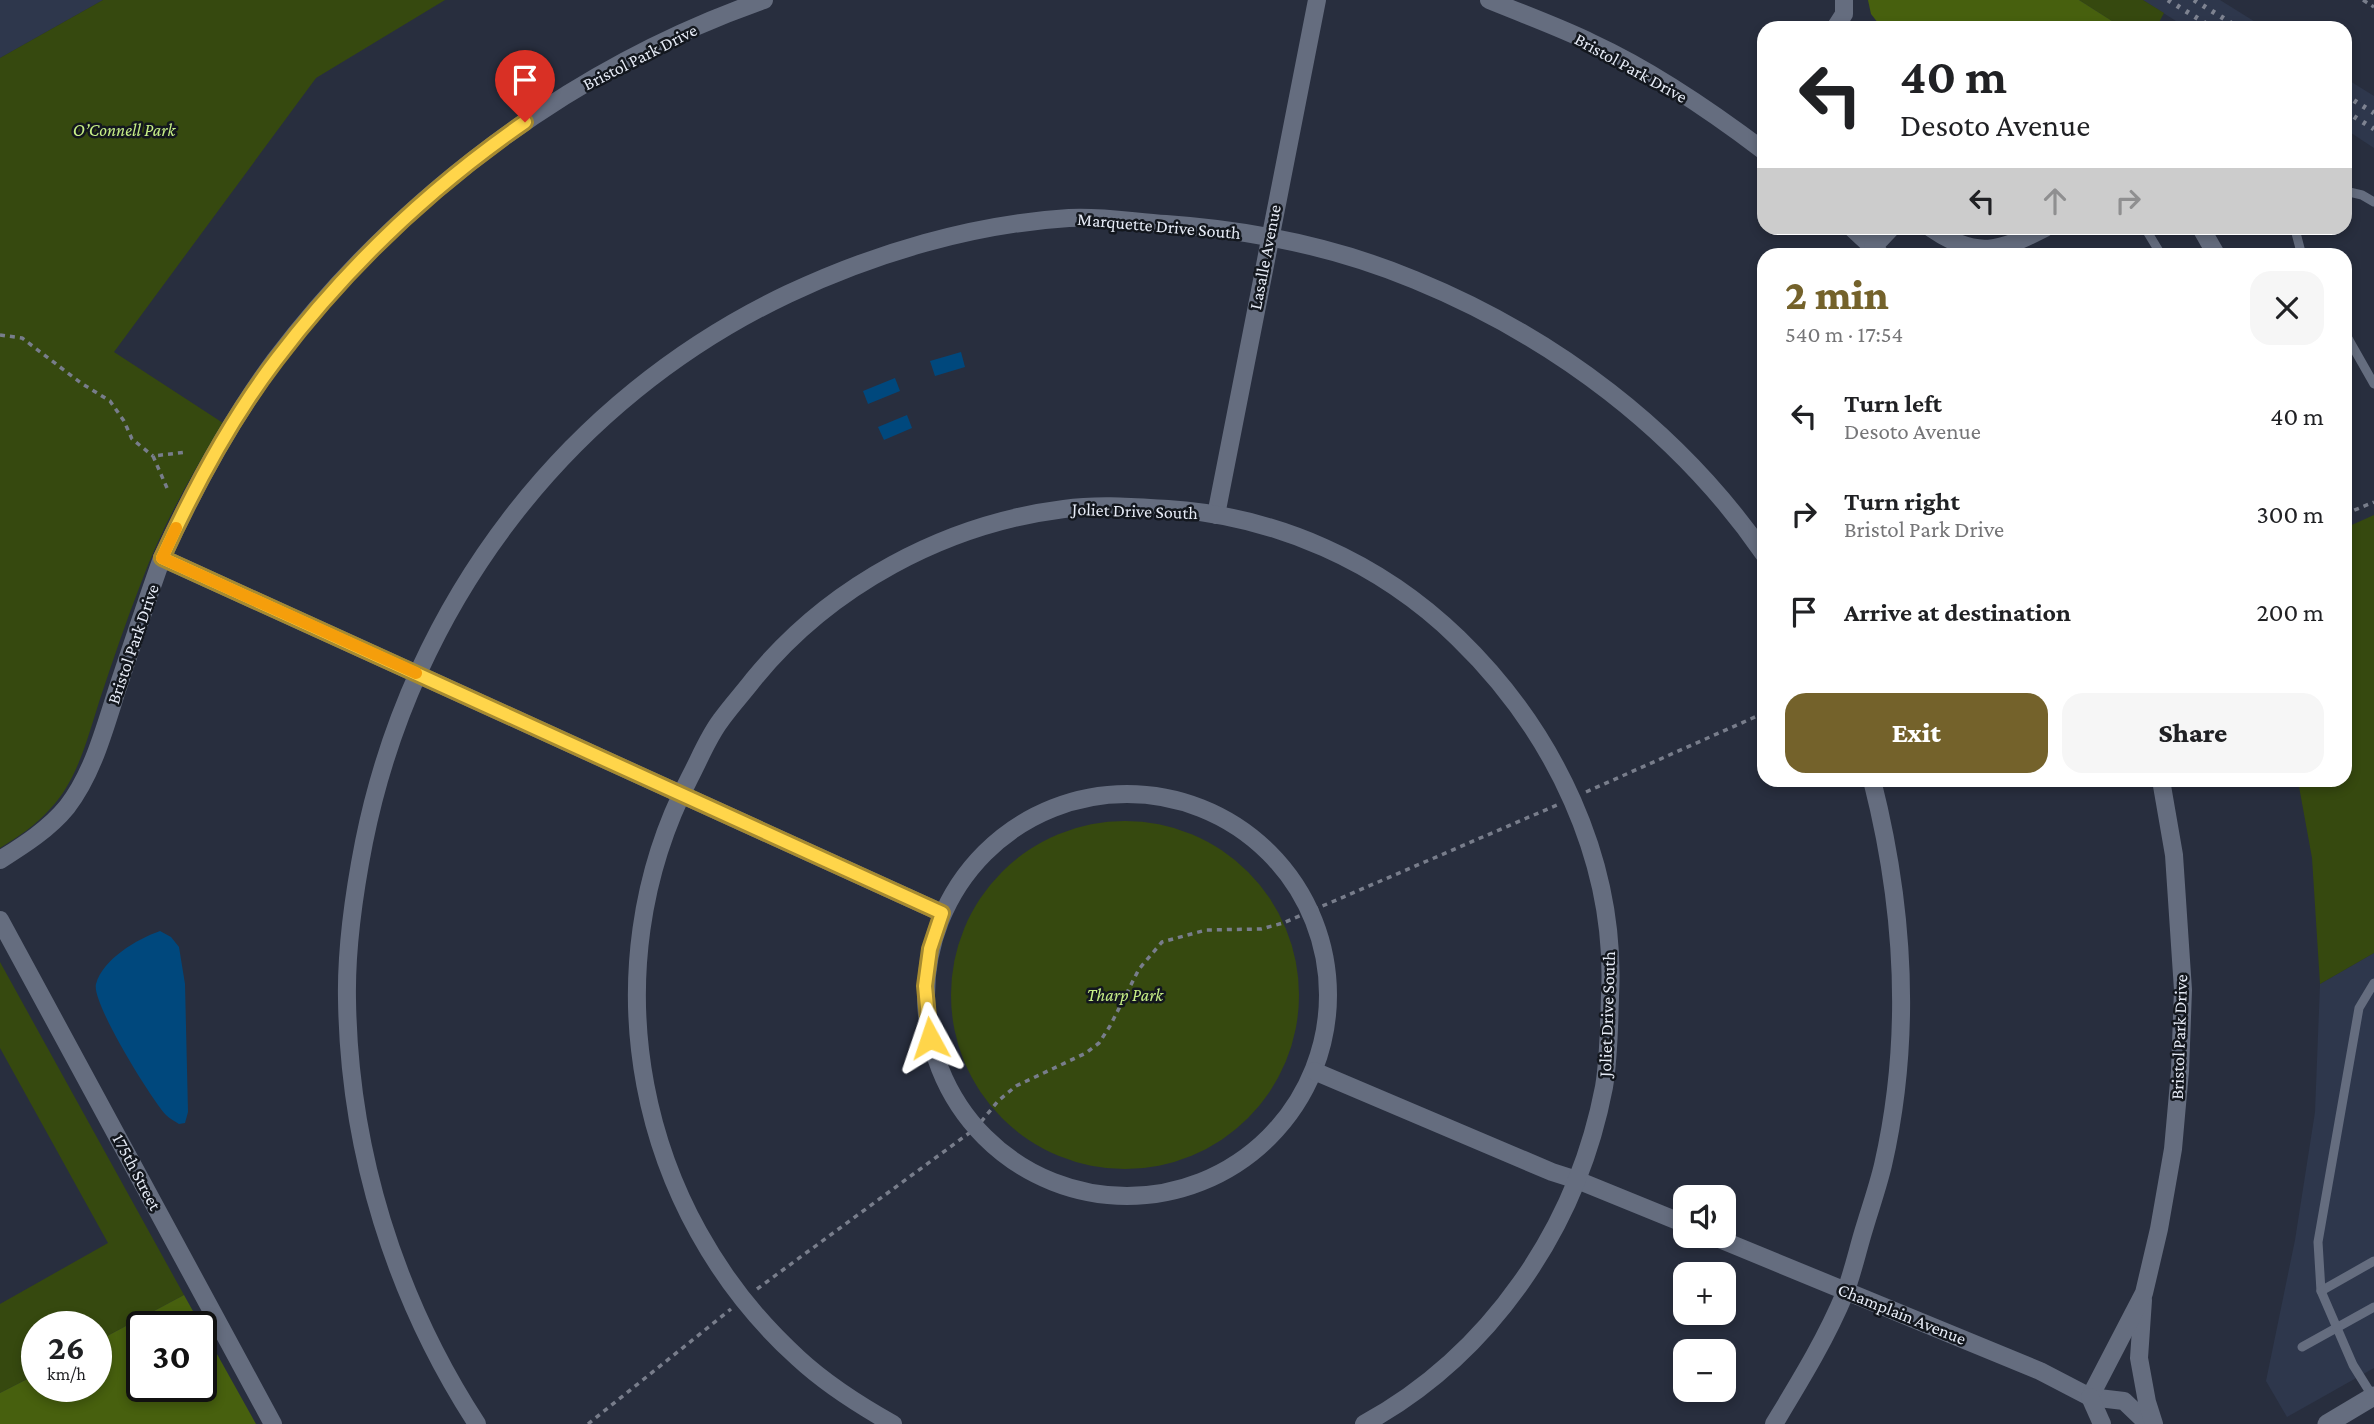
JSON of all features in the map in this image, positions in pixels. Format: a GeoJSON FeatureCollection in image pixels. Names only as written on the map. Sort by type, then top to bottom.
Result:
{"type":"FeatureCollection","features":[{"type":"Feature","properties":{"kind":"street","name":"Bristol Park Drive"},"geometry":{"type":"LineString","coordinates":[[0,860],[56,818],[66,808],[85,778],[162,558],[226,436],[275,360],[329,297],[398,225],[469,163],[552,104],[668,41],[764,0]]}},
{"type":"Feature","properties":{"kind":"street","name":"Lasalle Avenue"},"geometry":{"type":"LineString","coordinates":[[1216,514],[1317,0]]}},
{"type":"Feature","properties":{"kind":"street","name":"Bristol Park Drive"},"geometry":{"type":"LineString","coordinates":[[1489,0],[1593,43],[1645,72],[1757,146]]}},
{"type":"Feature","properties":{"kind":"street"},"geometry":{"type":"LineString","coordinates":[[1840,21],[1844,14],[1844,0]]}},
{"type":"Feature","properties":{"kind":"street","name":"Marquette Drive South"},"geometry":{"type":"LineString","coordinates":[[477,1424],[430,1343],[391,1252],[359,1129],[347,995],[357,878],[388,746],[438,629],[467,581],[523,503],[558,463],[626,398],[663,369],[723,329],[767,304],[829,276],[888,254],[944,239],[1017,224],[1073,218],[1198,226],[1269,236],[1382,266],[1449,294],[1524,333],[1582,371],[1685,457],[1724,500],[1757,545]]}},
{"type":"Feature","properties":{"kind":"street"},"geometry":{"type":"LineString","coordinates":[[1860,235],[1874,248]]}},
{"type":"Feature","properties":{"kind":"street"},"geometry":{"type":"LineString","coordinates":[[1944,235],[1958,243],[1979,248]]}},
{"type":"Feature","properties":{"kind":"street"},"geometry":{"type":"LineString","coordinates":[[2003,248],[2030,235]]}},
{"type":"Feature","properties":{"kind":"street","name":"Joliet Drive South"},"geometry":{"type":"LineString","coordinates":[[893,1424],[859,1405],[798,1359],[743,1299],[701,1239],[677,1191],[657,1136],[640,1050],[637,1018],[642,924],[661,841],[682,793],[718,724],[772,657],[835,600],[902,560],[1002,520],[1066,508],[1150,508],[1216,514],[1289,533],[1358,564],[1432,614],[1473,653],[1519,707],[1537,732],[1573,799],[1588,839],[1597,872],[1612,964],[1605,1082],[1596,1122],[1577,1180],[1549,1241],[1512,1296],[1478,1336],[1428,1382],[1364,1424]]}},
{"type":"Feature","properties":{"kind":"street"},"geometry":{"type":"LineString","coordinates":[[162,558],[942,913]]}},
{"type":"Feature","properties":{"kind":"street"},"geometry":{"type":"LineString","coordinates":[[1774,1424],[1821,1345],[1846,1291],[1882,1168],[1898,1074],[1901,1029],[1898,928],[1891,860],[1874,787]]}},
{"type":"Feature","properties":{"kind":"street","name":"Bristol Park Drive"},"geometry":{"type":"LineString","coordinates":[[2154,1424],[2147,1402],[2140,1358],[2144,1293],[2173,1149],[2183,990],[2174,855],[2162,787]]}},
{"type":"Feature","properties":{"kind":"street"},"geometry":{"type":"LineString","coordinates":[[1137,793],[1197,805],[1254,838],[1285,869],[1311,911],[1328,970],[1326,1029],[1314,1071],[1278,1130],[1224,1173],[1178,1191],[1121,1197],[1070,1189],[1033,1174],[999,1152],[976,1128],[956,1101],[930,1038],[925,986],[930,949],[942,913],[961,879],[986,849],[1029,817],[1082,797],[1137,793]]}},
{"type":"Feature","properties":{"kind":"street","name":"175th Street"},"geometry":{"type":"LineString","coordinates":[[0,920],[273,1424]]}},
{"type":"Feature","properties":{"kind":"street"},"geometry":{"type":"LineString","coordinates":[[1314,1071],[1552,1172],[1673,1219]]}},
{"type":"Feature","properties":{"kind":"street","name":"Champlain Avenue"},"geometry":{"type":"LineString","coordinates":[[1736,1246],[2040,1371],[2090,1397],[2124,1401],[2148,1424]]}},
{"type":"Feature","properties":{"kind":"street","name":"Bristol Park Drive"},"geometry":{"type":"LineString","coordinates":[[2090,1397],[2144,1293]]}},
{"type":"Feature","properties":{"kind":"street"},"geometry":{"type":"LineString","coordinates":[[2090,1397],[2102,1424]]}},
{"type":"Feature","properties":{"kind":"street"},"geometry":{"type":"LineString","coordinates":[[2327,1424],[2374,1398]]}},
{"type":"Feature","properties":{"kind":"lane"},"geometry":{"type":"LineString","coordinates":[[2352,193],[2374,202]]}},
{"type":"Feature","properties":{"kind":"lane"},"geometry":{"type":"LineString","coordinates":[[2352,345],[2374,384]]}},
{"type":"Feature","properties":{"kind":"lane"},"geometry":{"type":"LineString","coordinates":[[2374,983],[2359,1008],[2318,1242],[2321,1292],[2353,1365],[2374,1398]]}},
{"type":"Feature","properties":{"kind":"lane"},"geometry":{"type":"LineString","coordinates":[[2321,1292],[2374,1261]]}},
{"type":"Feature","properties":{"kind":"lane"},"geometry":{"type":"LineString","coordinates":[[2302,1347],[2374,1307]]}},
{"type":"Feature","properties":{"kind":"path"},"geometry":{"type":"LineString","coordinates":[[2362,0],[2374,7]]}},
{"type":"Feature","properties":{"kind":"path"},"geometry":{"type":"LineString","coordinates":[[0,335],[22,338],[81,383],[110,401],[132,439],[153,456],[167,488]]}},
{"type":"Feature","properties":{"kind":"path"},"geometry":{"type":"LineString","coordinates":[[153,456],[187,452]]}},
{"type":"Feature","properties":{"kind":"path"},"geometry":{"type":"LineString","coordinates":[[2352,511],[2374,502]]}},
{"type":"Feature","properties":{"kind":"path"},"geometry":{"type":"LineString","coordinates":[[588,1424],[743,1299],[976,1128],[998,1101],[1016,1086],[1077,1058],[1099,1042],[1139,969],[1161,942],[1206,930],[1261,929],[1283,923],[1573,799],[1757,716]]}},
{"type":"Feature","properties":{"kind":"shaded area"},"geometry":{"type":"Polygon","coordinates":[[[0,0],[103,0],[0,58],[0,0]]]}},
{"type":"Feature","properties":{"kind":"shaded area"},"geometry":{"type":"Polygon","coordinates":[[[2143,0],[2220,0],[2254,21],[2176,21],[2143,0]]]}},
{"type":"Feature","properties":{"kind":"shaded area"},"geometry":{"type":"Polygon","coordinates":[[[2352,82],[2374,96],[2374,148],[2352,134],[2352,82]]]}},
{"type":"Feature","properties":{"kind":"shaded area"},"geometry":{"type":"Polygon","coordinates":[[[2374,953],[2374,1368],[2287,1417],[2266,1381],[2295,1240],[2315,1112],[2320,984],[2374,953]]]}},
{"type":"Feature","properties":{"kind":"green space","name":"O’Connell Park"},"geometry":{"type":"Polygon","coordinates":[[[103,0],[445,0],[316,78],[114,352],[223,423],[178,501],[149,562],[81,757],[68,785],[39,820],[0,848],[0,58],[103,0]]]}},
{"type":"Feature","properties":{"kind":"green space"},"geometry":{"type":"Polygon","coordinates":[[[1868,0],[2079,0],[2112,21],[1876,21],[1871,14],[1868,0]]]}},
{"type":"Feature","properties":{"kind":"green space"},"geometry":{"type":"Polygon","coordinates":[[[2079,0],[2143,0],[2164,13],[2160,21],[2112,21],[2079,0]]]}},
{"type":"Feature","properties":{"kind":"green space"},"geometry":{"type":"Polygon","coordinates":[[[2374,515],[2374,953],[2320,984],[2312,858],[2299,787],[2352,787],[2352,525],[2374,515]]]}},
{"type":"Feature","properties":{"kind":"green space","name":"Tharp Park"},"geometry":{"type":"Polygon","coordinates":[[[1125,821],[1159,824],[1192,834],[1222,850],[1248,872],[1270,898],[1286,928],[1296,961],[1299,995],[1296,1029],[1286,1062],[1270,1092],[1248,1118],[1222,1140],[1192,1156],[1159,1166],[1125,1169],[1091,1166],[1058,1156],[1028,1140],[1002,1118],[980,1092],[964,1062],[954,1029],[951,995],[954,961],[964,928],[980,898],[1002,872],[1028,850],[1058,834],[1091,824],[1125,821]]]}},
{"type":"Feature","properties":{"kind":"green space"},"geometry":{"type":"Polygon","coordinates":[[[0,962],[184,1295],[154,1311],[126,1311],[126,1326],[112,1333],[112,1311],[21,1311],[21,1382],[0,1393],[0,1304],[108,1243],[0,1048],[0,962]]]}},
{"type":"Feature","properties":{"kind":"green space"},"geometry":{"type":"Polygon","coordinates":[[[184,1295],[193,1311],[154,1311],[184,1295]]]}},
{"type":"Feature","properties":{"kind":"green space"},"geometry":{"type":"Polygon","coordinates":[[[126,1326],[126,1402],[217,1402],[217,1354],[256,1424],[0,1424],[0,1393],[21,1382],[21,1402],[112,1402],[112,1333],[126,1326]]]}},
{"type":"Feature","properties":{"kind":"water"},"geometry":{"type":"Polygon","coordinates":[[[961,352],[965,367],[935,376],[930,361],[961,352]]]}},
{"type":"Feature","properties":{"kind":"water"},"geometry":{"type":"Polygon","coordinates":[[[895,378],[900,391],[868,404],[863,391],[895,378]]]}},
{"type":"Feature","properties":{"kind":"water"},"geometry":{"type":"Polygon","coordinates":[[[907,415],[912,428],[884,440],[878,427],[907,415]]]}},
{"type":"Feature","properties":{"kind":"water"},"geometry":{"type":"Polygon","coordinates":[[[160,931],[171,937],[179,947],[185,984],[188,1112],[185,1123],[179,1124],[166,1115],[136,1071],[103,1010],[96,984],[113,958],[141,939],[160,931]]]}},
{"type":"Feature","properties":{"kind":"railway"},"geometry":{"type":"LineString","coordinates":[[2168,0],[2202,21]]}},
{"type":"Feature","properties":{"kind":"railway"},"geometry":{"type":"LineString","coordinates":[[2194,0],[2228,21]]}},
{"type":"Feature","properties":{"kind":"railway"},"geometry":{"type":"LineString","coordinates":[[2352,99],[2374,113]]}},
{"type":"Feature","properties":{"kind":"railway"},"geometry":{"type":"LineString","coordinates":[[2352,115],[2374,129]]}},
{"type":"Feature","properties":{"kind":"slow traffic"},"geometry":{"type":"LineString","coordinates":[[176,528],[162,558],[416,673]]}},
{"type":"Feature","properties":{"kind":"route"},"geometry":{"type":"LineString","coordinates":[[525,122],[469,163],[398,225],[362,260],[275,360],[226,436],[162,558],[942,913],[930,949],[925,986],[930,1038]]}}]}
